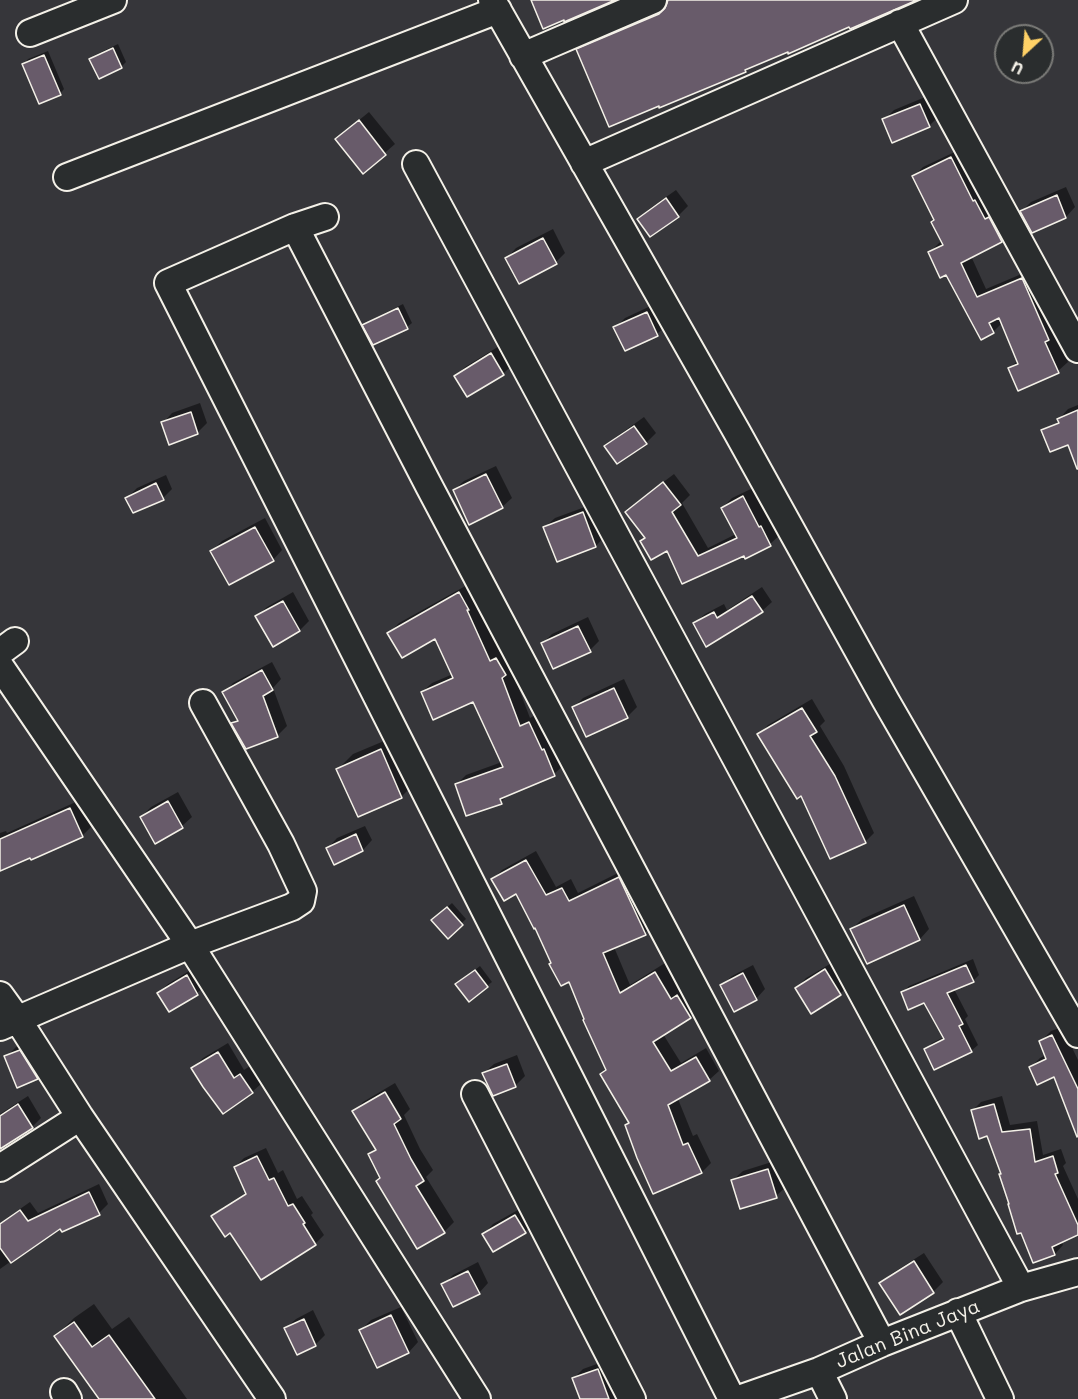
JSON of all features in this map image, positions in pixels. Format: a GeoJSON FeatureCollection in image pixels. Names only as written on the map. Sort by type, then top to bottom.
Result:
{"type":"FeatureCollection","features":[{"type":"Feature","properties":{"kind":"street"},"geometry":{"type":"LineString","coordinates":[[30,33],[113,0]]}},
{"type":"Feature","properties":{"kind":"street"},"geometry":{"type":"LineString","coordinates":[[523,56],[653,0]]}},
{"type":"Feature","properties":{"kind":"street"},"geometry":{"type":"LineString","coordinates":[[584,163],[954,0]]}},
{"type":"Feature","properties":{"kind":"street"},"geometry":{"type":"LineString","coordinates":[[67,177],[495,5],[737,432],[886,701],[1078,1034]]}},
{"type":"Feature","properties":{"kind":"street"},"geometry":{"type":"LineString","coordinates":[[900,23],[1078,349]]}},
{"type":"Feature","properties":{"kind":"street"},"geometry":{"type":"LineString","coordinates":[[416,164],[1021,1288]]}},
{"type":"Feature","properties":{"kind":"street"},"geometry":{"type":"LineString","coordinates":[[325,217],[295,227],[168,283],[732,1399]]}},
{"type":"Feature","properties":{"kind":"street"},"geometry":{"type":"LineString","coordinates":[[295,227],[440,507],[882,1343]]}},
{"type":"Feature","properties":{"kind":"street"},"geometry":{"type":"LineString","coordinates":[[0,666],[190,945],[477,1399]]}},
{"type":"Feature","properties":{"kind":"street"},"geometry":{"type":"LineString","coordinates":[[9,1023],[190,945],[292,907],[301,901],[303,891],[282,844],[203,704]]}},
{"type":"Feature","properties":{"kind":"street"},"geometry":{"type":"LineString","coordinates":[[0,995],[9,1023],[80,1117],[272,1399]]}},
{"type":"Feature","properties":{"kind":"street"},"geometry":{"type":"LineString","coordinates":[[475,1094],[632,1399]]}},
{"type":"Feature","properties":{"kind":"street"},"geometry":{"type":"LineString","coordinates":[[0,1168],[80,1117]]}},
{"type":"Feature","properties":{"kind":"street","name":"Jalan Bina Jaya"},"geometry":{"type":"LineString","coordinates":[[740,1399],[819,1371],[882,1343],[1021,1288],[1078,1272]]}},
{"type":"Feature","properties":{"kind":"street"},"geometry":{"type":"LineString","coordinates":[[958,1312],[999,1399]]}},
{"type":"Feature","properties":{"kind":"street"},"geometry":{"type":"LineString","coordinates":[[819,1371],[833,1399]]}},
{"type":"Feature","properties":{"kind":"building"},"geometry":{"type":"Polygon","coordinates":[[[531,0],[615,0],[543,29],[531,0]]]}},
{"type":"Feature","properties":{"kind":"building"},"geometry":{"type":"Polygon","coordinates":[[[668,0],[917,0],[609,127],[576,49],[659,14],[665,8],[668,0]]]}},
{"type":"Feature","properties":{"kind":"building"},"geometry":{"type":"Polygon","coordinates":[[[113,48],[122,68],[99,79],[89,59],[113,48]]]}},
{"type":"Feature","properties":{"kind":"building"},"geometry":{"type":"Polygon","coordinates":[[[44,55],[61,95],[39,104],[22,64],[44,55]]]}},
{"type":"Feature","properties":{"kind":"building"},"geometry":{"type":"Polygon","coordinates":[[[920,104],[930,127],[892,143],[882,119],[920,104]]]}},
{"type":"Feature","properties":{"kind":"building"},"geometry":{"type":"Polygon","coordinates":[[[359,120],[386,155],[363,174],[335,139],[359,120]]]}},
{"type":"Feature","properties":{"kind":"building"},"geometry":{"type":"Polygon","coordinates":[[[951,157],[973,201],[975,200],[985,219],[989,217],[1002,242],[961,263],[977,297],[1022,278],[1049,340],[1045,342],[1059,373],[1018,391],[1008,368],[1018,364],[999,318],[989,323],[994,333],[981,340],[946,275],[940,278],[928,252],[943,245],[931,222],[934,220],[912,176],[951,157]]]}},
{"type":"Feature","properties":{"kind":"building"},"geometry":{"type":"Polygon","coordinates":[[[1057,195],[1066,218],[1032,233],[1020,211],[1057,195]]]}},
{"type":"Feature","properties":{"kind":"building"},"geometry":{"type":"Polygon","coordinates":[[[666,198],[679,217],[650,237],[637,219],[666,198]]]}},
{"type":"Feature","properties":{"kind":"building"},"geometry":{"type":"Polygon","coordinates":[[[543,238],[557,264],[519,284],[505,258],[543,238]]]}},
{"type":"Feature","properties":{"kind":"building"},"geometry":{"type":"Polygon","coordinates":[[[398,308],[408,329],[373,345],[362,325],[398,308]]]}},
{"type":"Feature","properties":{"kind":"building"},"geometry":{"type":"Polygon","coordinates":[[[647,312],[658,336],[625,351],[613,327],[647,312]]]}},
{"type":"Feature","properties":{"kind":"building"},"geometry":{"type":"Polygon","coordinates":[[[491,353],[504,375],[467,397],[454,376],[491,353]]]}},
{"type":"Feature","properties":{"kind":"building"},"geometry":{"type":"Polygon","coordinates":[[[1078,410],[1077,469],[1068,445],[1050,452],[1041,430],[1059,423],[1057,419],[1078,410]]]}},
{"type":"Feature","properties":{"kind":"building"},"geometry":{"type":"Polygon","coordinates":[[[191,412],[198,434],[169,445],[161,422],[191,412]]]}},
{"type":"Feature","properties":{"kind":"building"},"geometry":{"type":"Polygon","coordinates":[[[634,426],[647,444],[617,464],[604,446],[634,426]]]}},
{"type":"Feature","properties":{"kind":"building"},"geometry":{"type":"Polygon","coordinates":[[[486,474],[503,508],[469,525],[453,490],[486,474]]]}},
{"type":"Feature","properties":{"kind":"building"},"geometry":{"type":"Polygon","coordinates":[[[663,482],[681,505],[672,512],[698,556],[737,538],[721,508],[743,496],[771,546],[682,584],[667,551],[651,560],[640,541],[645,538],[625,512],[663,482]]]}},
{"type":"Feature","properties":{"kind":"building"},"geometry":{"type":"Polygon","coordinates":[[[156,483],[164,500],[133,513],[125,498],[156,483]]]}},
{"type":"Feature","properties":{"kind":"building"},"geometry":{"type":"Polygon","coordinates":[[[583,512],[596,547],[557,562],[543,527],[583,512]]]}},
{"type":"Feature","properties":{"kind":"building"},"geometry":{"type":"Polygon","coordinates":[[[255,527],[274,561],[229,585],[210,551],[255,527]]]}},
{"type":"Feature","properties":{"kind":"building"},"geometry":{"type":"Polygon","coordinates":[[[459,592],[490,661],[496,658],[506,675],[502,678],[520,726],[529,722],[542,750],[544,749],[555,776],[500,799],[502,804],[466,816],[455,784],[503,767],[473,702],[433,720],[421,692],[453,678],[435,639],[402,658],[387,633],[459,592]]]}},
{"type":"Feature","properties":{"kind":"building"},"geometry":{"type":"Polygon","coordinates":[[[752,596],[763,612],[706,647],[693,623],[714,612],[717,618],[752,596]]]}},
{"type":"Feature","properties":{"kind":"building"},"geometry":{"type":"Polygon","coordinates":[[[283,601],[300,631],[273,647],[255,616],[283,601]]]}},
{"type":"Feature","properties":{"kind":"building"},"geometry":{"type":"Polygon","coordinates":[[[578,626],[591,652],[553,669],[541,643],[578,626]]]}},
{"type":"Feature","properties":{"kind":"building"},"geometry":{"type":"Polygon","coordinates":[[[262,670],[273,690],[263,696],[278,737],[246,749],[231,723],[238,721],[222,692],[262,670]]]}},
{"type":"Feature","properties":{"kind":"building"},"geometry":{"type":"Polygon","coordinates":[[[614,688],[628,718],[586,737],[572,707],[614,688]]]}},
{"type":"Feature","properties":{"kind":"building"},"geometry":{"type":"Polygon","coordinates":[[[802,708],[817,732],[810,736],[835,776],[866,843],[830,859],[801,796],[797,799],[757,734],[802,708]]]}},
{"type":"Feature","properties":{"kind":"building"},"geometry":{"type":"Polygon","coordinates":[[[381,749],[402,798],[358,817],[336,769],[381,749]]]}},
{"type":"Feature","properties":{"kind":"building"},"geometry":{"type":"Polygon","coordinates":[[[168,801],[183,828],[155,844],[140,817],[168,801]]]}},
{"type":"Feature","properties":{"kind":"building"},"geometry":{"type":"Polygon","coordinates":[[[70,808],[83,837],[0,871],[0,839],[70,808]]]}},
{"type":"Feature","properties":{"kind":"building"},"geometry":{"type":"Polygon","coordinates":[[[356,834],[363,851],[334,865],[326,848],[356,834]]]}},
{"type":"Feature","properties":{"kind":"building"},"geometry":{"type":"Polygon","coordinates":[[[526,860],[546,895],[562,888],[569,901],[619,877],[646,935],[603,953],[620,993],[655,972],[671,999],[677,995],[691,1018],[653,1042],[671,1071],[696,1057],[710,1081],[668,1105],[683,1145],[688,1143],[702,1173],[653,1194],[625,1125],[629,1123],[600,1074],[606,1070],[583,1020],[569,982],[561,986],[549,964],[551,963],[535,928],[516,894],[504,901],[491,879],[526,860]]]}},
{"type":"Feature","properties":{"kind":"building"},"geometry":{"type":"Polygon","coordinates":[[[904,905],[920,940],[867,964],[850,929],[904,905]]]}},
{"type":"Feature","properties":{"kind":"building"},"geometry":{"type":"Polygon","coordinates":[[[447,907],[463,925],[448,939],[431,920],[447,907]]]}},
{"type":"Feature","properties":{"kind":"building"},"geometry":{"type":"Polygon","coordinates":[[[966,965],[974,982],[947,993],[963,1024],[959,1026],[972,1052],[934,1070],[924,1049],[944,1039],[924,1003],[908,1010],[901,992],[966,965]]]}},
{"type":"Feature","properties":{"kind":"building"},"geometry":{"type":"Polygon","coordinates":[[[825,969],[841,995],[811,1014],[795,988],[825,969]]]}},
{"type":"Feature","properties":{"kind":"building"},"geometry":{"type":"Polygon","coordinates":[[[475,970],[488,987],[469,1002],[455,984],[475,970]]]}},
{"type":"Feature","properties":{"kind":"building"},"geometry":{"type":"Polygon","coordinates":[[[743,973],[757,1000],[734,1012],[720,985],[743,973]]]}},
{"type":"Feature","properties":{"kind":"building"},"geometry":{"type":"Polygon","coordinates":[[[187,975],[198,995],[169,1012],[157,993],[187,975]]]}},
{"type":"Feature","properties":{"kind":"building"},"geometry":{"type":"Polygon","coordinates":[[[1052,1035],[1078,1089],[1077,1137],[1054,1077],[1037,1085],[1029,1067],[1046,1059],[1039,1041],[1052,1035]]]}},
{"type":"Feature","properties":{"kind":"building"},"geometry":{"type":"Polygon","coordinates":[[[20,1050],[38,1079],[17,1088],[4,1056],[20,1050]]]}},
{"type":"Feature","properties":{"kind":"building"},"geometry":{"type":"Polygon","coordinates":[[[218,1052],[234,1078],[240,1074],[253,1093],[223,1114],[191,1068],[218,1052]]]}},
{"type":"Feature","properties":{"kind":"building"},"geometry":{"type":"Polygon","coordinates":[[[507,1064],[516,1087],[493,1096],[482,1073],[507,1064]]]}},
{"type":"Feature","properties":{"kind":"building"},"geometry":{"type":"Polygon","coordinates":[[[385,1092],[401,1119],[394,1124],[424,1181],[416,1186],[445,1233],[417,1249],[376,1181],[380,1178],[368,1154],[376,1150],[352,1111],[385,1092]]]}},
{"type":"Feature","properties":{"kind":"building"},"geometry":{"type":"Polygon","coordinates":[[[18,1104],[33,1128],[0,1149],[0,1116],[18,1104]]]}},
{"type":"Feature","properties":{"kind":"building"},"geometry":{"type":"Polygon","coordinates":[[[994,1104],[1002,1132],[1030,1129],[1035,1162],[1053,1156],[1058,1173],[1055,1174],[1078,1225],[1078,1235],[1052,1247],[1055,1255],[1033,1263],[1021,1233],[1017,1234],[999,1174],[1001,1174],[987,1136],[979,1139],[971,1110],[994,1104]]]}},
{"type":"Feature","properties":{"kind":"building"},"geometry":{"type":"Polygon","coordinates":[[[257,1156],[269,1180],[274,1178],[288,1206],[293,1204],[316,1245],[261,1280],[230,1233],[225,1237],[211,1216],[246,1194],[234,1167],[257,1156]]]}},
{"type":"Feature","properties":{"kind":"building"},"geometry":{"type":"Polygon","coordinates":[[[768,1169],[777,1198],[740,1209],[731,1180],[768,1169]]]}},
{"type":"Feature","properties":{"kind":"building"},"geometry":{"type":"Polygon","coordinates":[[[89,1192],[100,1215],[62,1232],[60,1229],[11,1263],[0,1248],[0,1224],[20,1210],[28,1221],[89,1192]]]}},
{"type":"Feature","properties":{"kind":"building"},"geometry":{"type":"Polygon","coordinates":[[[515,1215],[526,1233],[493,1252],[482,1234],[515,1215]]]}},
{"type":"Feature","properties":{"kind":"building"},"geometry":{"type":"Polygon","coordinates":[[[914,1261],[934,1293],[900,1315],[879,1283],[914,1261]]]}},
{"type":"Feature","properties":{"kind":"building"},"geometry":{"type":"Polygon","coordinates":[[[468,1271],[480,1294],[453,1307],[441,1284],[468,1271]]]}},
{"type":"Feature","properties":{"kind":"building"},"geometry":{"type":"Polygon","coordinates":[[[391,1315],[409,1353],[377,1368],[359,1330],[391,1315]]]}},
{"type":"Feature","properties":{"kind":"building"},"geometry":{"type":"Polygon","coordinates":[[[304,1319],[316,1346],[297,1355],[284,1328],[304,1319]]]}},
{"type":"Feature","properties":{"kind":"building"},"geometry":{"type":"Polygon","coordinates":[[[74,1322],[92,1347],[109,1335],[155,1399],[99,1399],[54,1336],[74,1322]]]}},
{"type":"Feature","properties":{"kind":"building"},"geometry":{"type":"Polygon","coordinates":[[[598,1369],[609,1399],[580,1399],[572,1378],[598,1369]]]}}]}
